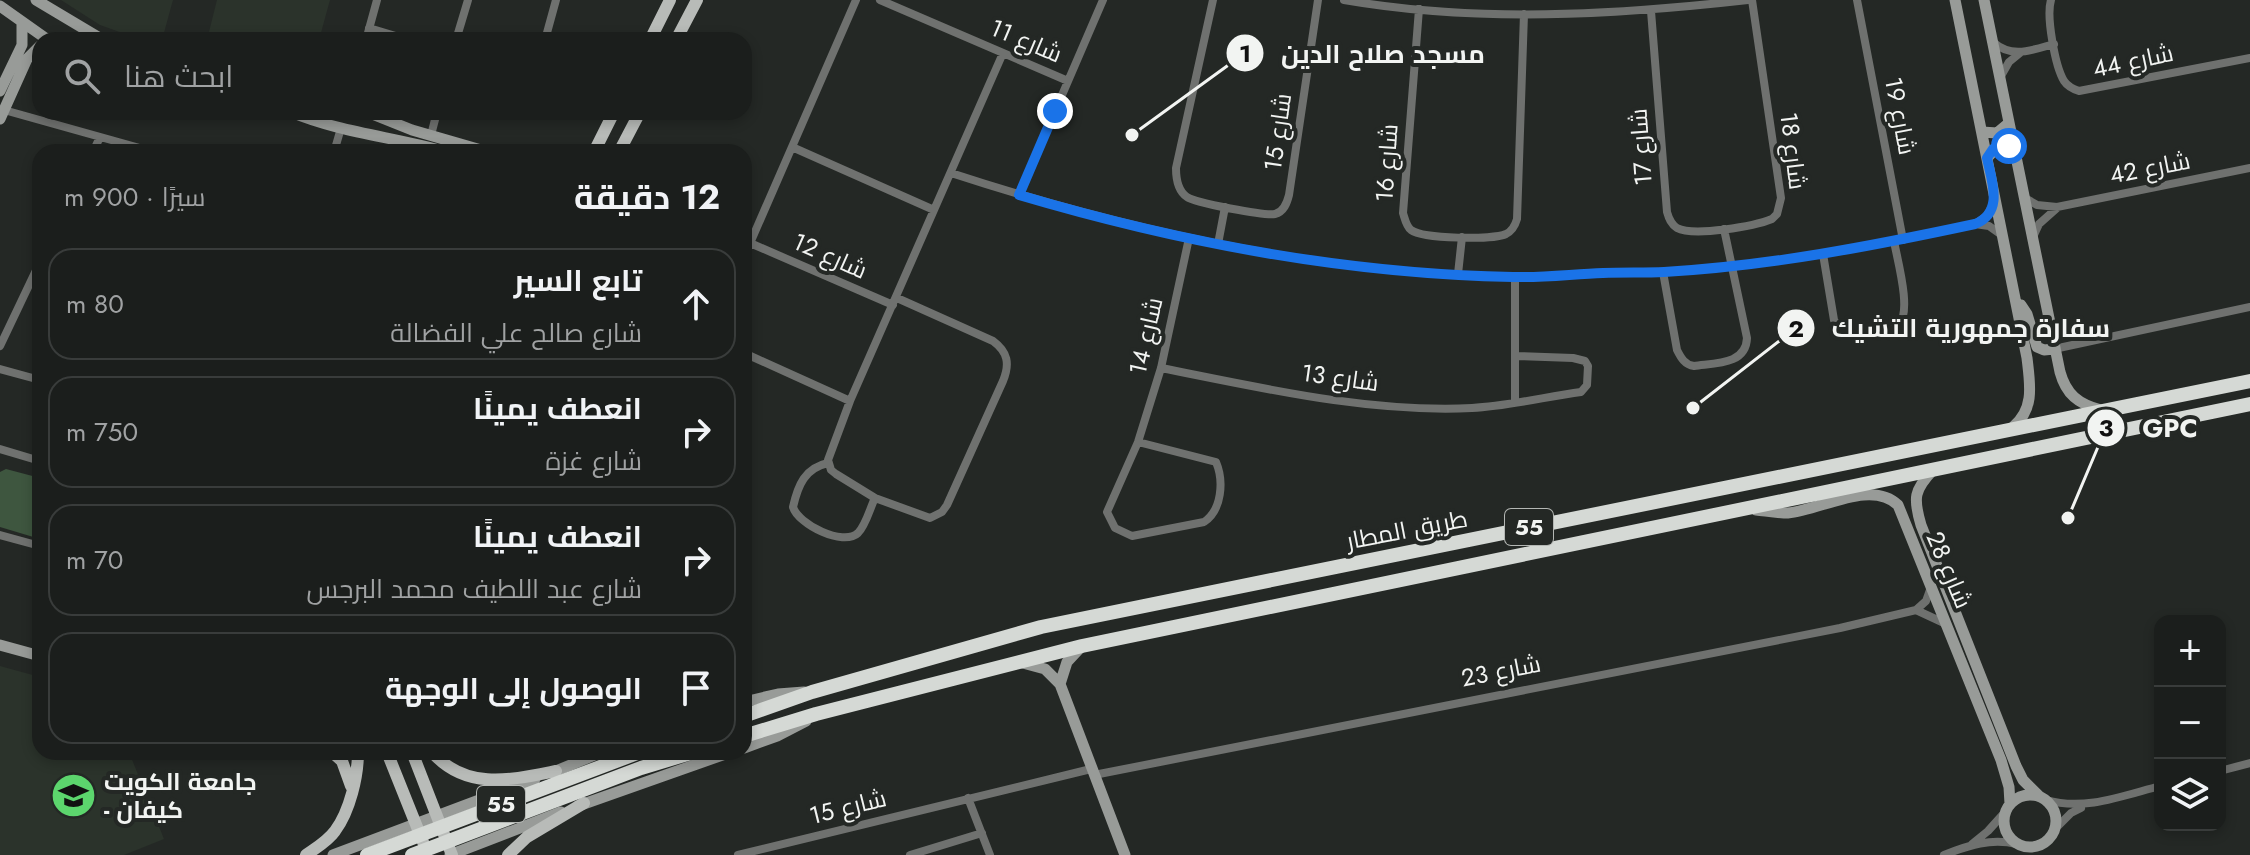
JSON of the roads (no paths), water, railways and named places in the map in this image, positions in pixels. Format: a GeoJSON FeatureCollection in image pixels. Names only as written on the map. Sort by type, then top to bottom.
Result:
{"type":"FeatureCollection","features":[{"type":"Feature","properties":{"kind":"highway","name":"طريق المطار"},"geometry":{"type":"LineString","coordinates":[[752,713],[812,692],[1041,627],[2250,381]]}},
{"type":"Feature","properties":{"kind":"highway"},"geometry":{"type":"LineString","coordinates":[[2202,413],[2250,398]]}},
{"type":"Feature","properties":{"kind":"highway","name":"طريق المطار"},"geometry":{"type":"LineString","coordinates":[[752,734],[816,714],[1082,646],[2250,404]]}},
{"type":"Feature","properties":{"kind":"highway"},"geometry":{"type":"LineString","coordinates":[[1333,592],[1364,579],[1459,558],[1464,555],[1465,549],[1456,543]]}},
{"type":"Feature","properties":{"kind":"highway","name":"55"},"geometry":{"type":"LineString","coordinates":[[366,849],[618,760]]}},
{"type":"Feature","properties":{"kind":"highway","name":"55"},"geometry":{"type":"LineString","coordinates":[[412,855],[668,760]]}},
{"type":"Feature","properties":{"kind":"main road"},"geometry":{"type":"LineString","coordinates":[[654,32],[670,0]]}},
{"type":"Feature","properties":{"kind":"main road"},"geometry":{"type":"LineString","coordinates":[[680,32],[697,0]]}},
{"type":"Feature","properties":{"kind":"main road"},"geometry":{"type":"LineString","coordinates":[[597,144],[610,120]]}},
{"type":"Feature","properties":{"kind":"main road"},"geometry":{"type":"LineString","coordinates":[[623,144],[636,120]]}},
{"type":"Feature","properties":{"kind":"main road"},"geometry":{"type":"LineString","coordinates":[[339,760],[346,767],[352,789]]}},
{"type":"Feature","properties":{"kind":"main road"},"geometry":{"type":"LineString","coordinates":[[306,855],[336,830],[352,789],[357,760]]}},
{"type":"Feature","properties":{"kind":"main road"},"geometry":{"type":"LineString","coordinates":[[390,760],[428,855]]}},
{"type":"Feature","properties":{"kind":"main road"},"geometry":{"type":"LineString","coordinates":[[415,760],[451,855]]}},
{"type":"Feature","properties":{"kind":"main road"},"geometry":{"type":"LineString","coordinates":[[441,760],[451,769],[485,781],[504,781],[556,771]]}},
{"type":"Feature","properties":{"kind":"main road"},"geometry":{"type":"LineString","coordinates":[[508,855],[527,837],[584,803]]}},
{"type":"Feature","properties":{"kind":"street"},"geometry":{"type":"LineString","coordinates":[[36,0],[81,32]]}},
{"type":"Feature","properties":{"kind":"street"},"geometry":{"type":"LineString","coordinates":[[368,32],[377,0]]}},
{"type":"Feature","properties":{"kind":"street"},"geometry":{"type":"LineString","coordinates":[[458,32],[468,0]]}},
{"type":"Feature","properties":{"kind":"street"},"geometry":{"type":"LineString","coordinates":[[547,32],[556,0]]}},
{"type":"Feature","properties":{"kind":"street"},"geometry":{"type":"LineString","coordinates":[[752,238],[856,0]]}},
{"type":"Feature","properties":{"kind":"street","name":"شارع 11"},"geometry":{"type":"LineString","coordinates":[[880,0],[1068,81]]}},
{"type":"Feature","properties":{"kind":"street"},"geometry":{"type":"LineString","coordinates":[[1019,195],[1103,0]]}},
{"type":"Feature","properties":{"kind":"street"},"geometry":{"type":"LineString","coordinates":[[1213,0],[1176,178],[1187,197],[1225,207],[1218,244]]}},
{"type":"Feature","properties":{"kind":"street","name":"شارع 15"},"geometry":{"type":"LineString","coordinates":[[1225,207],[1271,215],[1287,203],[1318,0]]}},
{"type":"Feature","properties":{"kind":"street"},"geometry":{"type":"LineString","coordinates":[[1344,0],[1419,9],[1524,14],[1651,11],[1750,0]]}},
{"type":"Feature","properties":{"kind":"street"},"geometry":{"type":"LineString","coordinates":[[1630,11],[1633,0]]}},
{"type":"Feature","properties":{"kind":"street","name":"شارع 18"},"geometry":{"type":"LineString","coordinates":[[1724,229],[1772,219],[1777,214],[1781,198],[1750,0]]}},
{"type":"Feature","properties":{"kind":"street","name":"شارع 19"},"geometry":{"type":"LineString","coordinates":[[1823,254],[1834,320],[1842,332],[1854,335],[1900,323],[1905,304],[1899,240],[1857,0]]}},
{"type":"Feature","properties":{"kind":"street"},"geometry":{"type":"LineString","coordinates":[[1955,0],[2017,298],[2030,395],[2023,419],[2013,427]]}},
{"type":"Feature","properties":{"kind":"street"},"geometry":{"type":"LineString","coordinates":[[1984,0],[2064,386],[2086,406],[2101,410]]}},
{"type":"Feature","properties":{"kind":"street","name":"شارع 44"},"geometry":{"type":"LineString","coordinates":[[2051,0],[2049,15],[2065,82],[2079,91],[2250,58]]}},
{"type":"Feature","properties":{"kind":"street"},"geometry":{"type":"LineString","coordinates":[[0,6],[36,32]]}},
{"type":"Feature","properties":{"kind":"street","name":"شارع 16"},"geometry":{"type":"LineString","coordinates":[[1419,9],[1403,213],[1408,226],[1416,233],[1462,237]]}},
{"type":"Feature","properties":{"kind":"street","name":"شارع 17"},"geometry":{"type":"LineString","coordinates":[[1651,11],[1670,221],[1679,229],[1724,229]]}},
{"type":"Feature","properties":{"kind":"street"},"geometry":{"type":"LineString","coordinates":[[1458,274],[1462,237],[1502,235],[1512,229],[1517,219],[1524,14]]}},
{"type":"Feature","properties":{"kind":"street"},"geometry":{"type":"LineString","coordinates":[[22,23],[18,68],[2,114],[125,144]]}},
{"type":"Feature","properties":{"kind":"street"},"geometry":{"type":"LineString","coordinates":[[369,28],[382,32]]}},
{"type":"Feature","properties":{"kind":"street"},"geometry":{"type":"LineString","coordinates":[[1993,42],[2008,52],[2021,53],[2054,44]]}},
{"type":"Feature","properties":{"kind":"street"},"geometry":{"type":"LineString","coordinates":[[0,91],[32,52]]}},
{"type":"Feature","properties":{"kind":"street"},"geometry":{"type":"LineString","coordinates":[[828,463],[816,466],[803,478],[793,507],[800,520],[831,534],[849,537],[859,532],[875,498],[836,474],[828,463],[831,445],[1003,53]]}},
{"type":"Feature","properties":{"kind":"street"},"geometry":{"type":"LineString","coordinates":[[2000,78],[2009,62],[2021,53]]}},
{"type":"Feature","properties":{"kind":"street"},"geometry":{"type":"LineString","coordinates":[[317,120],[381,139],[421,144]]}},
{"type":"Feature","properties":{"kind":"street"},"geometry":{"type":"LineString","coordinates":[[381,139],[392,131],[389,120]]}},
{"type":"Feature","properties":{"kind":"street"},"geometry":{"type":"LineString","coordinates":[[389,120],[427,144]]}},
{"type":"Feature","properties":{"kind":"street"},"geometry":{"type":"LineString","coordinates":[[429,144],[435,120]]}},
{"type":"Feature","properties":{"kind":"street"},"geometry":{"type":"LineString","coordinates":[[1982,132],[1997,133],[2009,123]]}},
{"type":"Feature","properties":{"kind":"street"},"geometry":{"type":"LineString","coordinates":[[336,144],[341,128]]}},
{"type":"Feature","properties":{"kind":"street"},"geometry":{"type":"LineString","coordinates":[[97,144],[100,137]]}},
{"type":"Feature","properties":{"kind":"street"},"geometry":{"type":"LineString","coordinates":[[1987,158],[1998,146],[2014,148]]}},
{"type":"Feature","properties":{"kind":"street"},"geometry":{"type":"LineString","coordinates":[[792,147],[934,210]]}},
{"type":"Feature","properties":{"kind":"street","name":"شارع 42"},"geometry":{"type":"LineString","coordinates":[[2023,196],[2037,205],[2057,207],[2250,168]]}},
{"type":"Feature","properties":{"kind":"street"},"geometry":{"type":"LineString","coordinates":[[951,173],[1079,213],[1218,244],[1375,267],[1458,274],[1515,277],[1663,272],[1732,266],[1823,254],[1975,224],[1989,226],[2003,236]]}},
{"type":"Feature","properties":{"kind":"street"},"geometry":{"type":"LineString","coordinates":[[1975,224],[1987,216],[1995,199]]}},
{"type":"Feature","properties":{"kind":"street"},"geometry":{"type":"LineString","coordinates":[[2032,240],[2039,224],[2057,207]]}},
{"type":"Feature","properties":{"kind":"street"},"geometry":{"type":"LineString","coordinates":[[1663,272],[1677,350],[1685,362],[1694,366],[1735,360],[1745,350],[1747,338],[1724,229]]}},
{"type":"Feature","properties":{"kind":"street","name":"شارع 14"},"geometry":{"type":"LineString","coordinates":[[1138,442],[1216,462],[1221,484],[1217,506],[1210,519],[1132,536],[1115,528],[1107,512],[1138,442],[1161,368],[1189,238]]}},
{"type":"Feature","properties":{"kind":"street","name":"شارع 12"},"geometry":{"type":"LineString","coordinates":[[752,244],[1002,347],[1008,364],[997,395],[942,512],[926,517],[875,498]]}},
{"type":"Feature","properties":{"kind":"street"},"geometry":{"type":"LineString","coordinates":[[1515,277],[1515,402]]}},
{"type":"Feature","properties":{"kind":"street"},"geometry":{"type":"LineString","coordinates":[[0,346],[32,279]]}},
{"type":"Feature","properties":{"kind":"street"},"geometry":{"type":"LineString","coordinates":[[2017,298],[2027,314],[2037,347],[2044,350],[2250,307]]}},
{"type":"Feature","properties":{"kind":"street","name":"شارع 13"},"geometry":{"type":"LineString","coordinates":[[1161,368],[1243,384],[1398,407],[1472,408],[1581,392],[1587,385],[1588,366],[1579,359],[1516,356]]}},
{"type":"Feature","properties":{"kind":"street"},"geometry":{"type":"LineString","coordinates":[[752,357],[850,401]]}},
{"type":"Feature","properties":{"kind":"street"},"geometry":{"type":"LineString","coordinates":[[0,369],[32,378]]}},
{"type":"Feature","properties":{"kind":"street"},"geometry":{"type":"LineString","coordinates":[[0,449],[32,459]]}},
{"type":"Feature","properties":{"kind":"street","name":"شارع 28"},"geometry":{"type":"LineString","coordinates":[[1934,469],[1920,483],[1915,497],[1919,517],[2016,766],[2023,780],[2042,798]]}},
{"type":"Feature","properties":{"kind":"street","name":"شارع 28"},"geometry":{"type":"LineString","coordinates":[[1743,509],[1788,513],[1872,493],[1890,497],[1898,505],[2001,760],[2009,787],[2008,808]]}},
{"type":"Feature","properties":{"kind":"street"},"geometry":{"type":"LineString","coordinates":[[0,535],[32,544]]}},
{"type":"Feature","properties":{"kind":"street"},"geometry":{"type":"LineString","coordinates":[[1931,581],[1929,596],[1916,610],[1936,617],[1950,628]]}},
{"type":"Feature","properties":{"kind":"street","name":"شارع 23"},"geometry":{"type":"LineString","coordinates":[[1092,772],[1840,628],[1916,610]]}},
{"type":"Feature","properties":{"kind":"street"},"geometry":{"type":"LineString","coordinates":[[0,645],[32,654]]}},
{"type":"Feature","properties":{"kind":"street"},"geometry":{"type":"LineString","coordinates":[[1060,684],[1067,662],[1082,646]]}},
{"type":"Feature","properties":{"kind":"street"},"geometry":{"type":"LineString","coordinates":[[1018,662],[1045,669],[1060,684],[1125,855]]}},
{"type":"Feature","properties":{"kind":"street","name":"طريق المطار"},"geometry":{"type":"LineString","coordinates":[[752,700],[778,694],[812,692]]}},
{"type":"Feature","properties":{"kind":"street","name":"طريق المطار"},"geometry":{"type":"LineString","coordinates":[[752,745],[793,729],[816,714]]}},
{"type":"Feature","properties":{"kind":"street"},"geometry":{"type":"LineString","coordinates":[[333,855],[366,849],[416,824],[583,760]]}},
{"type":"Feature","properties":{"kind":"street"},"geometry":{"type":"LineString","coordinates":[[451,855],[584,803],[708,760]]}},
{"type":"Feature","properties":{"kind":"street"},"geometry":{"type":"LineString","coordinates":[[2226,769],[2250,763]]}},
{"type":"Feature","properties":{"kind":"street","name":"شارع 15"},"geometry":{"type":"LineString","coordinates":[[738,855],[968,798],[1092,772]]}},
{"type":"Feature","properties":{"kind":"street"},"geometry":{"type":"LineString","coordinates":[[1944,855],[1972,844],[1997,841],[2040,845],[2071,813],[2088,805],[2154,788]]}},
{"type":"Feature","properties":{"kind":"street"},"geometry":{"type":"LineString","coordinates":[[1972,844],[2008,808],[2026,795],[2071,806],[2088,805]]}},
{"type":"Feature","properties":{"kind":"street"},"geometry":{"type":"LineString","coordinates":[[484,797],[478,811],[482,826],[502,835]]}},
{"type":"Feature","properties":{"kind":"street"},"geometry":{"type":"LineString","coordinates":[[968,798],[990,855]]}},
{"type":"Feature","properties":{"kind":"street"},"geometry":{"type":"LineString","coordinates":[[2008,808],[2004,818],[2007,833],[2023,845],[2044,854],[2054,832],[2054,811],[2042,798]]}},
{"type":"Feature","properties":{"kind":"street"},"geometry":{"type":"LineString","coordinates":[[910,855],[982,833]]}},
{"type":"Feature","properties":{"kind":"street"},"geometry":{"type":"LineString","coordinates":[[366,849],[378,855]]}},
{"type":"Feature","properties":{"kind":"place","name":"مسجد صلاح الدين"},"geometry":{"type":"Point","coordinates":[1132,135]}},
{"type":"Feature","properties":{"kind":"place","name":"سفارة جمهورية التشيك"},"geometry":{"type":"Point","coordinates":[1693,408]}},
{"type":"Feature","properties":{"kind":"place","name":"GPC"},"geometry":{"type":"Point","coordinates":[2068,518]}},
{"type":"Feature","properties":{"kind":"place","name":"جامعة الكويت - كيفان"},"geometry":{"type":"Point","coordinates":[73,796]}}]}
